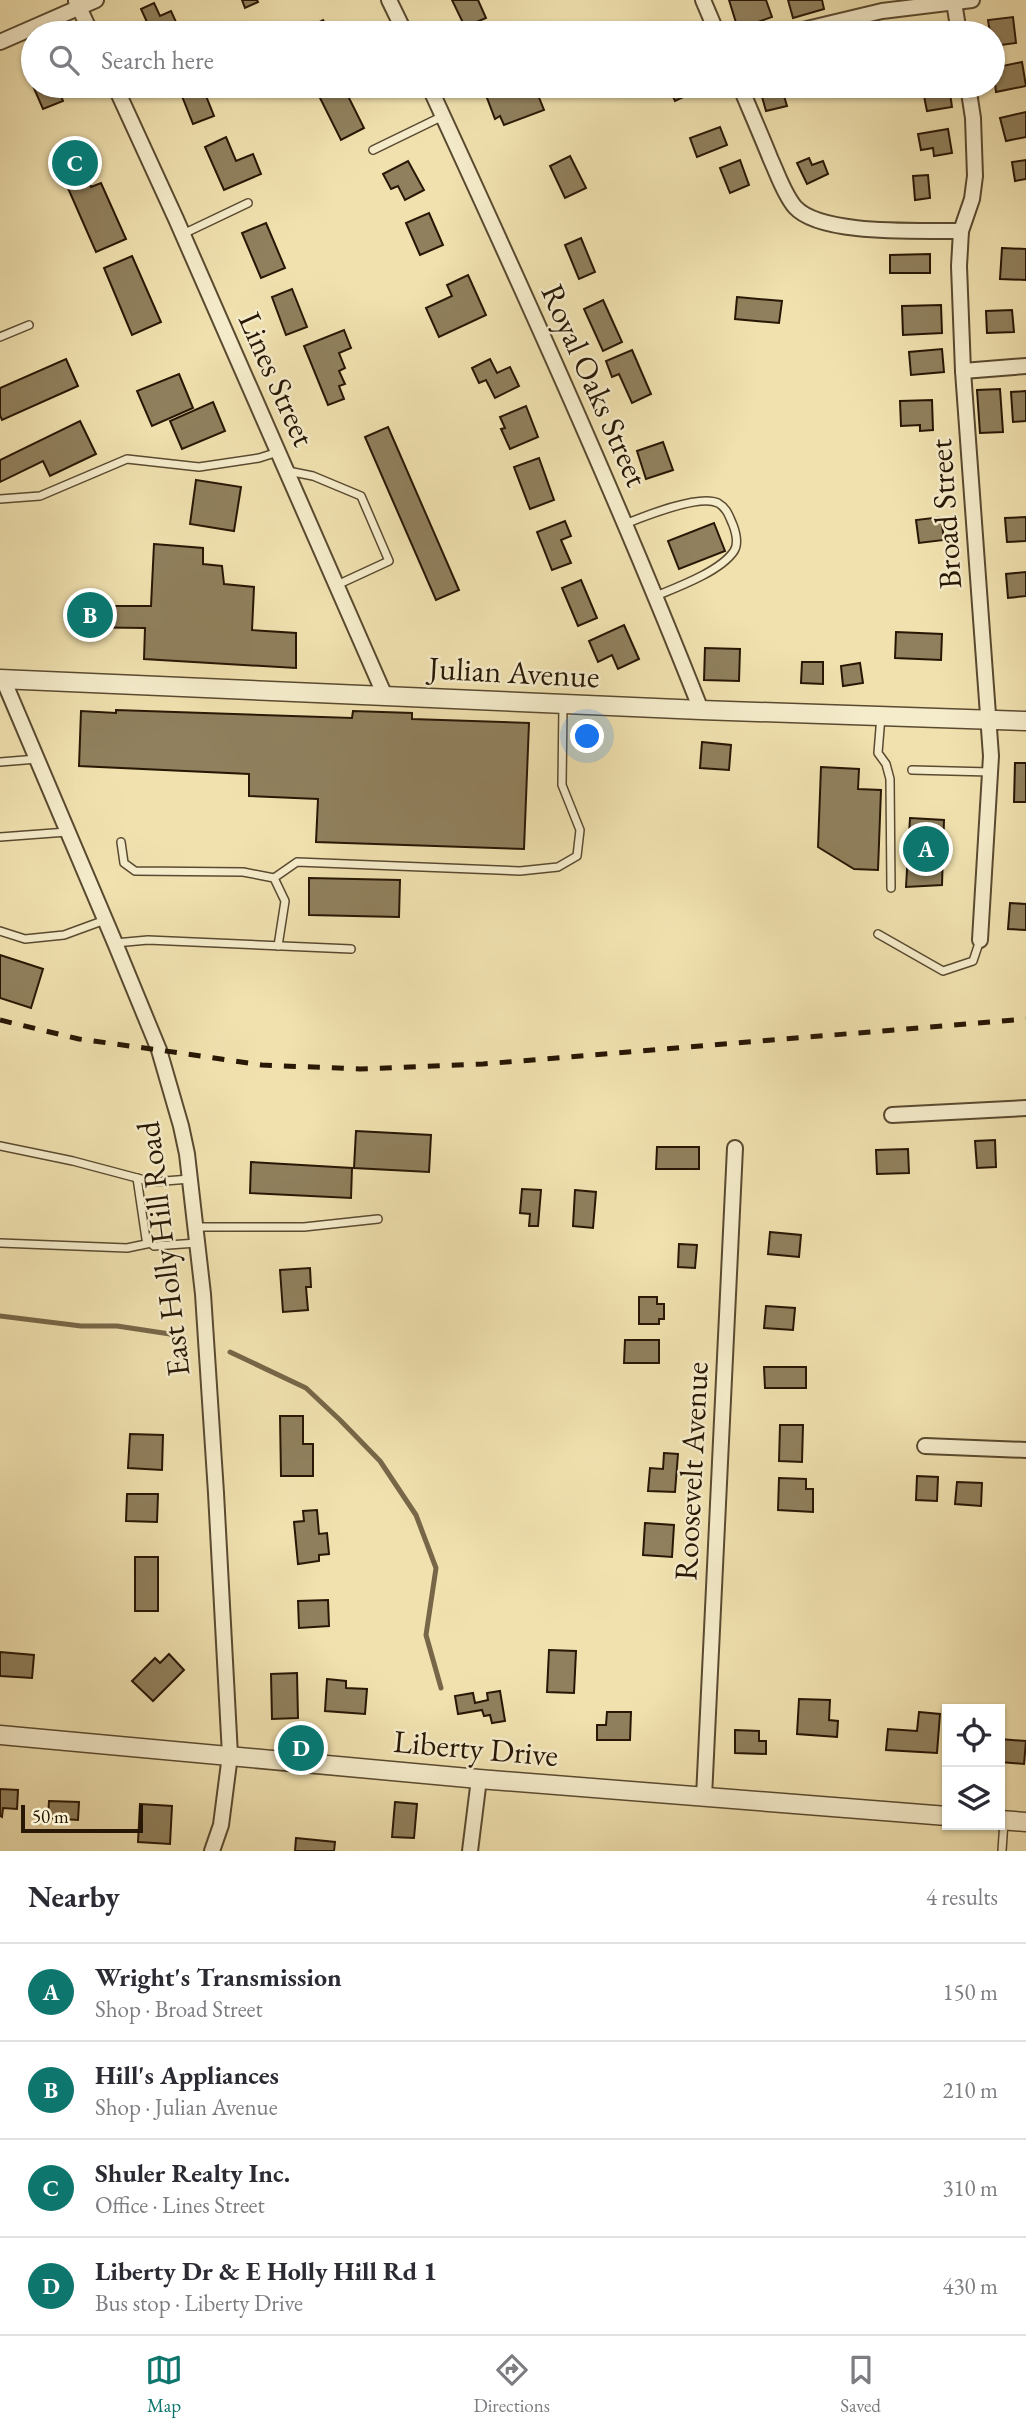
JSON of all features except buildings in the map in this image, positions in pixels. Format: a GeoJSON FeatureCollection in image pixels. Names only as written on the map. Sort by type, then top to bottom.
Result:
{"type":"FeatureCollection","features":[{"type":"Feature","properties":{"kind":"street"},"geometry":{"type":"LineString","coordinates":[[42,21],[77,4],[96,0]]}},
{"type":"Feature","properties":{"kind":"street"},"geometry":{"type":"LineString","coordinates":[[389,0],[399,21]]}},
{"type":"Feature","properties":{"kind":"street"},"geometry":{"type":"LineString","coordinates":[[703,0],[713,21]]}},
{"type":"Feature","properties":{"kind":"street"},"geometry":{"type":"LineString","coordinates":[[841,21],[921,3],[972,0]]}},
{"type":"Feature","properties":{"kind":"street"},"geometry":{"type":"LineString","coordinates":[[954,2],[957,21]]}},
{"type":"Feature","properties":{"kind":"street"},"geometry":{"type":"LineString","coordinates":[[77,4],[85,21]]}},
{"type":"Feature","properties":{"kind":"street"},"geometry":{"type":"LineString","coordinates":[[0,41],[21,31]]}},
{"type":"Feature","properties":{"kind":"street","name":"Lines Street"},"geometry":{"type":"LineString","coordinates":[[121,98],[183,234],[385,696]]}},
{"type":"Feature","properties":{"kind":"street","name":"Royal Oaks Street"},"geometry":{"type":"LineString","coordinates":[[435,98],[581,420],[701,710]]}},
{"type":"Feature","properties":{"kind":"street"},"geometry":{"type":"LineString","coordinates":[[745,98],[782,185],[794,206],[805,216],[825,224],[876,229],[961,231]]}},
{"type":"Feature","properties":{"kind":"street","name":"Broad Street"},"geometry":{"type":"LineString","coordinates":[[970,98],[975,176],[972,199],[961,231],[959,266],[991,756],[980,940]]}},
{"type":"Feature","properties":{"kind":"street"},"geometry":{"type":"LineString","coordinates":[[964,372],[1026,366]]}},
{"type":"Feature","properties":{"kind":"street","name":"Julian Avenue"},"geometry":{"type":"LineString","coordinates":[[1,677],[701,710],[1026,721]]}},
{"type":"Feature","properties":{"kind":"street","name":"East Holly Hill Road"},"geometry":{"type":"LineString","coordinates":[[1,677],[116,943],[163,1062],[181,1126],[196,1227],[216,1493],[230,1755],[221,1825],[212,1851]]}},
{"type":"Feature","properties":{"kind":"street"},"geometry":{"type":"LineString","coordinates":[[892,1115],[1026,1108]]}},
{"type":"Feature","properties":{"kind":"street","name":"Roosevelt Avenue"},"geometry":{"type":"LineString","coordinates":[[704,1797],[735,1148]]}},
{"type":"Feature","properties":{"kind":"street"},"geometry":{"type":"LineString","coordinates":[[925,1446],[1026,1450]]}},
{"type":"Feature","properties":{"kind":"street","name":"Liberty Drive"},"geometry":{"type":"LineString","coordinates":[[0,1735],[479,1779],[942,1816]]}},
{"type":"Feature","properties":{"kind":"street"},"geometry":{"type":"LineString","coordinates":[[470,1851],[479,1779]]}},
{"type":"Feature","properties":{"kind":"street"},"geometry":{"type":"LineString","coordinates":[[1005,1820],[1026,1822]]}},
{"type":"Feature","properties":{"kind":"lane"},"geometry":{"type":"LineString","coordinates":[[373,150],[443,116]]}},
{"type":"Feature","properties":{"kind":"lane"},"geometry":{"type":"LineString","coordinates":[[183,234],[248,203]]}},
{"type":"Feature","properties":{"kind":"lane"},"geometry":{"type":"LineString","coordinates":[[0,337],[29,325]]}},
{"type":"Feature","properties":{"kind":"lane"},"geometry":{"type":"LineString","coordinates":[[0,499],[40,496],[128,459],[199,467],[259,458],[278,452]]}},
{"type":"Feature","properties":{"kind":"lane"},"geometry":{"type":"LineString","coordinates":[[286,471],[313,476],[361,496],[389,561],[337,585]]}},
{"type":"Feature","properties":{"kind":"lane"},"geometry":{"type":"LineString","coordinates":[[625,524],[656,512],[703,501],[720,504],[727,511],[737,539],[734,551],[706,572],[656,596]]}},
{"type":"Feature","properties":{"kind":"lane"},"geometry":{"type":"LineString","coordinates":[[121,842],[124,863],[135,871],[243,872],[274,878],[297,862],[520,871],[558,867],[577,856],[580,830],[562,785],[563,704]]}},
{"type":"Feature","properties":{"kind":"lane"},"geometry":{"type":"LineString","coordinates":[[881,715],[878,753],[886,764],[890,779],[891,888]]}},
{"type":"Feature","properties":{"kind":"lane"},"geometry":{"type":"LineString","coordinates":[[0,761],[37,759]]}},
{"type":"Feature","properties":{"kind":"lane"},"geometry":{"type":"LineString","coordinates":[[912,770],[990,772]]}},
{"type":"Feature","properties":{"kind":"lane"},"geometry":{"type":"LineString","coordinates":[[0,837],[67,832]]}},
{"type":"Feature","properties":{"kind":"lane"},"geometry":{"type":"LineString","coordinates":[[274,878],[285,901],[278,946]]}},
{"type":"Feature","properties":{"kind":"lane"},"geometry":{"type":"LineString","coordinates":[[0,931],[25,939],[38,938],[64,935],[105,920]]}},
{"type":"Feature","properties":{"kind":"lane"},"geometry":{"type":"LineString","coordinates":[[878,934],[943,971],[972,961],[980,940]]}},
{"type":"Feature","properties":{"kind":"lane"},"geometry":{"type":"LineString","coordinates":[[116,943],[149,940],[351,950]]}},
{"type":"Feature","properties":{"kind":"lane"},"geometry":{"type":"LineString","coordinates":[[0,1146],[152,1182],[190,1179]]}},
{"type":"Feature","properties":{"kind":"lane"},"geometry":{"type":"LineString","coordinates":[[137,1178],[146,1239],[154,1246],[197,1243]]}},
{"type":"Feature","properties":{"kind":"lane"},"geometry":{"type":"LineString","coordinates":[[196,1227],[303,1227],[377,1219]]}},
{"type":"Feature","properties":{"kind":"lane"},"geometry":{"type":"LineString","coordinates":[[0,1243],[127,1248],[151,1243]]}},
{"type":"Feature","properties":{"kind":"lane"},"geometry":{"type":"LineString","coordinates":[[1002,1830],[1002,1851]]}},
{"type":"Feature","properties":{"kind":"waterway"},"geometry":{"type":"LineString","coordinates":[[0,1316],[81,1326],[117,1326],[170,1334],[186,1346]]}},
{"type":"Feature","properties":{"kind":"waterway"},"geometry":{"type":"LineString","coordinates":[[230,1352],[306,1388],[380,1461],[416,1515],[436,1568],[426,1635],[441,1688]]}},
{"type":"Feature","properties":{"kind":"railway"},"geometry":{"type":"LineString","coordinates":[[0,1020],[79,1039],[262,1065],[360,1069],[483,1064],[1026,1019]]}},
{"type":"Feature","properties":{"kind":"place","name":"Shuler Realty Inc."},"geometry":{"type":"Point","coordinates":[75,163]}},
{"type":"Feature","properties":{"kind":"place","name":"Hill's Appliances"},"geometry":{"type":"Point","coordinates":[90,615]}},
{"type":"Feature","properties":{"kind":"place","name":"Wright's Transmission"},"geometry":{"type":"Point","coordinates":[926,849]}},
{"type":"Feature","properties":{"kind":"place","name":"Liberty Dr & E Holly Hill Rd 1"},"geometry":{"type":"Point","coordinates":[301,1748]}}]}
